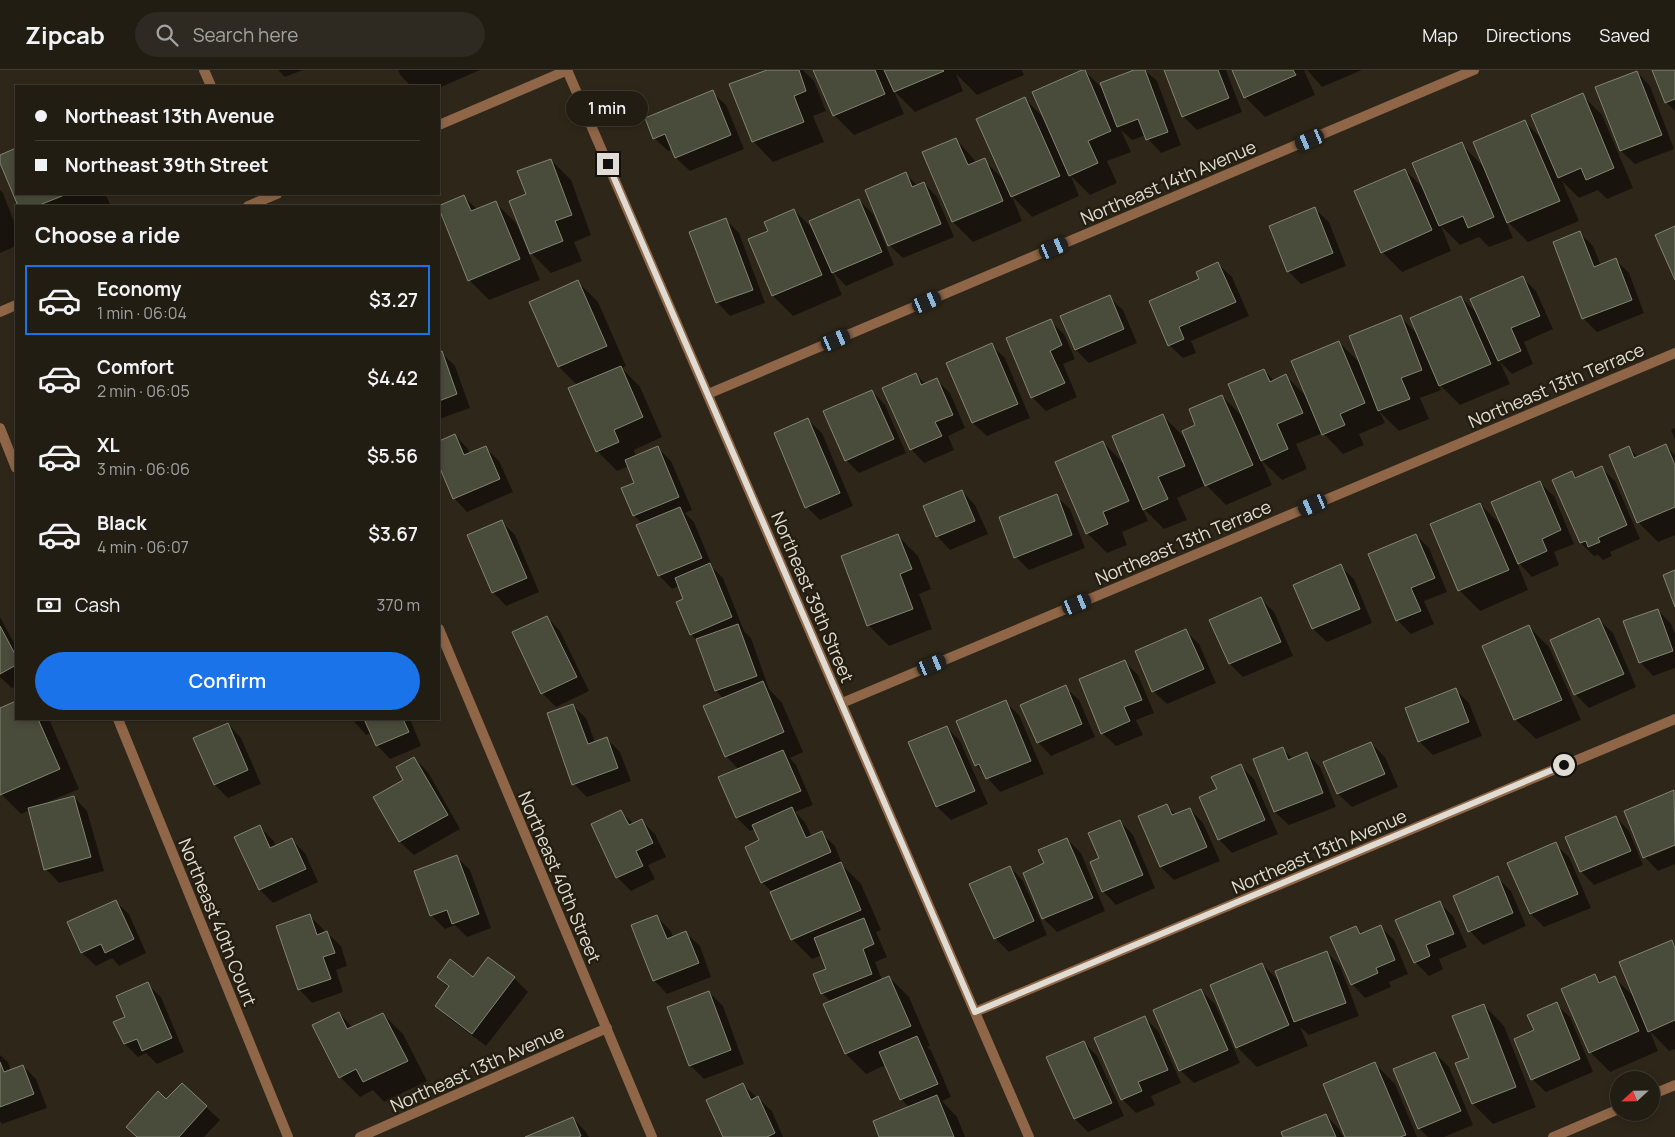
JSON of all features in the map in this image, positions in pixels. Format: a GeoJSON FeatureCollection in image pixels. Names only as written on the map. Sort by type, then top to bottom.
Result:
{"type":"FeatureCollection","features":[{"type":"Feature","properties":{"kind":"street"},"geometry":{"type":"LineString","coordinates":[[204,70],[210,85]]}},
{"type":"Feature","properties":{"kind":"street"},"geometry":{"type":"LineString","coordinates":[[440,125],[567,70]]}},
{"type":"Feature","properties":{"kind":"street","name":"Northeast 39th Street"},"geometry":{"type":"LineString","coordinates":[[567,70],[1029,1137]]}},
{"type":"Feature","properties":{"kind":"street","name":"Northeast 14th Avenue"},"geometry":{"type":"LineString","coordinates":[[708,394],[1474,70]]}},
{"type":"Feature","properties":{"kind":"street"},"geometry":{"type":"LineString","coordinates":[[259,200],[274,195]]}},
{"type":"Feature","properties":{"kind":"street"},"geometry":{"type":"LineString","coordinates":[[0,312],[15,305]]}},
{"type":"Feature","properties":{"kind":"street","name":"Northeast 13th Terrace"},"geometry":{"type":"LineString","coordinates":[[842,703],[1675,353]]}},
{"type":"Feature","properties":{"kind":"street"},"geometry":{"type":"LineString","coordinates":[[0,428],[15,466]]}},
{"type":"Feature","properties":{"kind":"street","name":"Northeast 40th Street"},"geometry":{"type":"LineString","coordinates":[[440,631],[652,1137]]}},
{"type":"Feature","properties":{"kind":"street","name":"Northeast 13th Avenue"},"geometry":{"type":"LineString","coordinates":[[975,1012],[1675,719]]}},
{"type":"Feature","properties":{"kind":"street","name":"Northeast 40th Court"},"geometry":{"type":"LineString","coordinates":[[118,720],[288,1137]]}},
{"type":"Feature","properties":{"kind":"street","name":"Northeast 13th Avenue"},"geometry":{"type":"LineString","coordinates":[[360,1137],[607,1028]]}},
{"type":"Feature","properties":{"kind":"street"},"geometry":{"type":"LineString","coordinates":[[1660,1092],[1675,1086]]}},
{"type":"Feature","properties":{"kind":"street"},"geometry":{"type":"LineString","coordinates":[[1553,1137],[1610,1113]]}},
{"type":"Feature","properties":{"kind":"building"},"geometry":{"type":"Polygon","coordinates":[[[767,70],[799,70],[806,91],[794,96],[804,122],[752,142],[729,84],[767,70]]]}},
{"type":"Feature","properties":{"kind":"building"},"geometry":{"type":"Polygon","coordinates":[[[813,70],[875,70],[885,94],[833,116],[813,70]]]}},
{"type":"Feature","properties":{"kind":"building"},"geometry":{"type":"Polygon","coordinates":[[[884,70],[943,70],[944,71],[894,92],[884,70]]]}},
{"type":"Feature","properties":{"kind":"building"},"geometry":{"type":"Polygon","coordinates":[[[1085,70],[1111,131],[1088,141],[1098,163],[1069,176],[1032,92],[1085,70]]]}},
{"type":"Feature","properties":{"kind":"building"},"geometry":{"type":"Polygon","coordinates":[[[1134,70],[1145,70],[1168,132],[1146,140],[1138,119],[1117,127],[1100,83],[1134,70]]]}},
{"type":"Feature","properties":{"kind":"building"},"geometry":{"type":"Polygon","coordinates":[[[1164,70],[1218,70],[1229,98],[1182,117],[1164,70]]]}},
{"type":"Feature","properties":{"kind":"building"},"geometry":{"type":"Polygon","coordinates":[[[1232,70],[1293,70],[1296,75],[1244,98],[1232,70]]]}},
{"type":"Feature","properties":{"kind":"building"},"geometry":{"type":"Polygon","coordinates":[[[1652,70],[1675,70],[1675,99],[1665,103],[1652,70]]]}},
{"type":"Feature","properties":{"kind":"building"},"geometry":{"type":"Polygon","coordinates":[[[1637,71],[1662,135],[1620,151],[1595,87],[1637,71]]]}},
{"type":"Feature","properties":{"kind":"building"},"geometry":{"type":"Polygon","coordinates":[[[713,90],[731,135],[675,158],[665,134],[653,139],[645,118],[713,90]]]}},
{"type":"Feature","properties":{"kind":"building"},"geometry":{"type":"Polygon","coordinates":[[[1583,93],[1614,168],[1586,180],[1581,168],[1558,178],[1531,115],[1583,93]]]}},
{"type":"Feature","properties":{"kind":"building"},"geometry":{"type":"Polygon","coordinates":[[[1025,97],[1060,176],[1011,197],[976,119],[1025,97]]]}},
{"type":"Feature","properties":{"kind":"building"},"geometry":{"type":"Polygon","coordinates":[[[1525,120],[1560,201],[1507,223],[1473,142],[1525,120]]]}},
{"type":"Feature","properties":{"kind":"building"},"geometry":{"type":"Polygon","coordinates":[[[956,138],[968,165],[985,158],[1003,201],[952,222],[922,152],[956,138]]]}},
{"type":"Feature","properties":{"kind":"building"},"geometry":{"type":"Polygon","coordinates":[[[1462,142],[1494,217],[1468,228],[1463,216],[1439,226],[1412,163],[1462,142]]]}},
{"type":"Feature","properties":{"kind":"building"},"geometry":{"type":"Polygon","coordinates":[[[15,148],[15,195],[64,195],[40,205],[18,205],[0,163],[0,155],[15,148]]]}},
{"type":"Feature","properties":{"kind":"building"},"geometry":{"type":"Polygon","coordinates":[[[551,159],[572,215],[555,221],[563,241],[530,254],[509,201],[526,194],[517,171],[551,159]]]}},
{"type":"Feature","properties":{"kind":"building"},"geometry":{"type":"Polygon","coordinates":[[[1405,169],[1432,230],[1381,253],[1354,191],[1405,169]]]}},
{"type":"Feature","properties":{"kind":"building"},"geometry":{"type":"Polygon","coordinates":[[[906,172],[912,187],[924,182],[941,224],[888,246],[865,190],[906,172]]]}},
{"type":"Feature","properties":{"kind":"building"},"geometry":{"type":"Polygon","coordinates":[[[464,195],[471,211],[496,201],[520,259],[468,281],[440,211],[440,205],[464,195]]]}},
{"type":"Feature","properties":{"kind":"building"},"geometry":{"type":"Polygon","coordinates":[[[859,199],[882,252],[832,273],[809,221],[859,199]]]}},
{"type":"Feature","properties":{"kind":"building"},"geometry":{"type":"Polygon","coordinates":[[[1315,207],[1333,253],[1287,272],[1269,226],[1315,207]]]}},
{"type":"Feature","properties":{"kind":"building"},"geometry":{"type":"Polygon","coordinates":[[[794,209],[822,275],[772,296],[748,239],[768,231],[764,222],[794,209]]]}},
{"type":"Feature","properties":{"kind":"building"},"geometry":{"type":"Polygon","coordinates":[[[726,218],[753,290],[716,303],[689,232],[726,218]]]}},
{"type":"Feature","properties":{"kind":"building"},"geometry":{"type":"Polygon","coordinates":[[[1675,226],[1675,280],[1655,235],[1675,226]]]}},
{"type":"Feature","properties":{"kind":"building"},"geometry":{"type":"Polygon","coordinates":[[[1580,231],[1594,267],[1616,258],[1632,300],[1582,319],[1553,242],[1580,231]]]}},
{"type":"Feature","properties":{"kind":"building"},"geometry":{"type":"Polygon","coordinates":[[[1218,262],[1236,302],[1179,327],[1184,339],[1168,346],[1149,301],[1199,279],[1196,272],[1218,262]]]}},
{"type":"Feature","properties":{"kind":"building"},"geometry":{"type":"Polygon","coordinates":[[[1523,276],[1540,316],[1511,328],[1521,351],[1498,361],[1470,299],[1523,276]]]}},
{"type":"Feature","properties":{"kind":"building"},"geometry":{"type":"Polygon","coordinates":[[[578,280],[607,346],[558,367],[529,302],[578,280]]]}},
{"type":"Feature","properties":{"kind":"building"},"geometry":{"type":"Polygon","coordinates":[[[1110,295],[1124,329],[1075,350],[1060,316],[1110,295]]]}},
{"type":"Feature","properties":{"kind":"building"},"geometry":{"type":"Polygon","coordinates":[[[1461,296],[1491,364],[1439,386],[1410,318],[1461,296]]]}},
{"type":"Feature","properties":{"kind":"building"},"geometry":{"type":"Polygon","coordinates":[[[1401,315],[1422,370],[1401,378],[1410,399],[1378,411],[1349,336],[1401,315]]]}},
{"type":"Feature","properties":{"kind":"building"},"geometry":{"type":"Polygon","coordinates":[[[1051,319],[1062,345],[1050,351],[1065,383],[1031,398],[1006,338],[1051,319]]]}},
{"type":"Feature","properties":{"kind":"building"},"geometry":{"type":"Polygon","coordinates":[[[1339,341],[1365,403],[1340,414],[1345,425],[1322,435],[1291,361],[1339,341]]]}},
{"type":"Feature","properties":{"kind":"building"},"geometry":{"type":"Polygon","coordinates":[[[992,343],[1018,404],[972,423],[946,363],[992,343]]]}},
{"type":"Feature","properties":{"kind":"building"},"geometry":{"type":"Polygon","coordinates":[[[442,351],[457,394],[440,401],[440,352],[442,351]]]}},
{"type":"Feature","properties":{"kind":"building"},"geometry":{"type":"Polygon","coordinates":[[[621,366],[643,417],[614,430],[619,442],[596,452],[568,388],[621,366]]]}},
{"type":"Feature","properties":{"kind":"building"},"geometry":{"type":"Polygon","coordinates":[[[1264,369],[1270,382],[1286,374],[1303,413],[1277,424],[1288,449],[1261,461],[1228,384],[1264,369]]]}},
{"type":"Feature","properties":{"kind":"building"},"geometry":{"type":"Polygon","coordinates":[[[916,373],[921,385],[937,378],[953,415],[935,422],[942,436],[910,450],[882,388],[916,373]]]}},
{"type":"Feature","properties":{"kind":"building"},"geometry":{"type":"Polygon","coordinates":[[[872,390],[894,439],[845,461],[823,411],[872,390]]]}},
{"type":"Feature","properties":{"kind":"building"},"geometry":{"type":"Polygon","coordinates":[[[1222,395],[1253,465],[1205,486],[1182,431],[1195,425],[1189,409],[1222,395]]]}},
{"type":"Feature","properties":{"kind":"building"},"geometry":{"type":"Polygon","coordinates":[[[1163,414],[1185,466],[1158,477],[1168,499],[1143,510],[1112,436],[1163,414]]]}},
{"type":"Feature","properties":{"kind":"building"},"geometry":{"type":"Polygon","coordinates":[[[808,418],[840,493],[805,508],[774,433],[808,418]]]}},
{"type":"Feature","properties":{"kind":"building"},"geometry":{"type":"Polygon","coordinates":[[[455,434],[464,455],[486,446],[500,479],[453,499],[440,468],[440,441],[455,434]]]}},
{"type":"Feature","properties":{"kind":"building"},"geometry":{"type":"Polygon","coordinates":[[[1103,441],[1129,501],[1103,512],[1108,524],[1086,534],[1055,462],[1103,441]]]}},
{"type":"Feature","properties":{"kind":"building"},"geometry":{"type":"Polygon","coordinates":[[[1666,444],[1675,465],[1675,507],[1637,523],[1609,455],[1629,446],[1634,458],[1666,444]]]}},
{"type":"Feature","properties":{"kind":"building"},"geometry":{"type":"Polygon","coordinates":[[[658,446],[679,497],[633,516],[621,488],[634,483],[625,460],[658,446]]]}},
{"type":"Feature","properties":{"kind":"building"},"geometry":{"type":"Polygon","coordinates":[[[1602,466],[1627,525],[1598,538],[1600,542],[1588,547],[1586,541],[1580,543],[1552,480],[1572,471],[1575,478],[1602,466]]]}},
{"type":"Feature","properties":{"kind":"building"},"geometry":{"type":"Polygon","coordinates":[[[1540,481],[1561,530],[1542,539],[1547,551],[1518,564],[1491,502],[1540,481]]]}},
{"type":"Feature","properties":{"kind":"building"},"geometry":{"type":"Polygon","coordinates":[[[962,490],[975,521],[936,537],[923,506],[962,490]]]}},
{"type":"Feature","properties":{"kind":"building"},"geometry":{"type":"Polygon","coordinates":[[[1057,494],[1072,535],[1014,558],[999,517],[1057,494]]]}},
{"type":"Feature","properties":{"kind":"building"},"geometry":{"type":"Polygon","coordinates":[[[1480,503],[1509,570],[1458,591],[1430,524],[1480,503]]]}},
{"type":"Feature","properties":{"kind":"building"},"geometry":{"type":"Polygon","coordinates":[[[680,507],[702,558],[658,576],[636,525],[680,507]]]}},
{"type":"Feature","properties":{"kind":"building"},"geometry":{"type":"Polygon","coordinates":[[[502,520],[527,578],[492,593],[467,535],[502,520]]]}},
{"type":"Feature","properties":{"kind":"building"},"geometry":{"type":"Polygon","coordinates":[[[898,534],[912,569],[900,574],[913,609],[867,626],[841,556],[898,534]]]}},
{"type":"Feature","properties":{"kind":"building"},"geometry":{"type":"Polygon","coordinates":[[[1416,534],[1435,578],[1411,588],[1421,611],[1396,621],[1368,554],[1416,534]]]}},
{"type":"Feature","properties":{"kind":"building"},"geometry":{"type":"Polygon","coordinates":[[[710,563],[732,617],[690,635],[676,602],[683,599],[675,578],[710,563]]]}},
{"type":"Feature","properties":{"kind":"building"},"geometry":{"type":"Polygon","coordinates":[[[1341,564],[1360,609],[1312,629],[1293,585],[1341,564]]]}},
{"type":"Feature","properties":{"kind":"building"},"geometry":{"type":"Polygon","coordinates":[[[1675,570],[1675,607],[1663,575],[1675,570]]]}},
{"type":"Feature","properties":{"kind":"building"},"geometry":{"type":"Polygon","coordinates":[[[1261,597],[1281,642],[1229,664],[1209,620],[1261,597]]]}},
{"type":"Feature","properties":{"kind":"building"},"geometry":{"type":"Polygon","coordinates":[[[1658,609],[1673,651],[1639,663],[1623,621],[1658,609]]]}},
{"type":"Feature","properties":{"kind":"building"},"geometry":{"type":"Polygon","coordinates":[[[547,616],[577,677],[541,694],[512,632],[547,616]]]}},
{"type":"Feature","properties":{"kind":"building"},"geometry":{"type":"Polygon","coordinates":[[[1599,618],[1624,674],[1574,695],[1550,640],[1599,618]]]}},
{"type":"Feature","properties":{"kind":"building"},"geometry":{"type":"Polygon","coordinates":[[[738,624],[757,676],[715,691],[696,639],[738,624]]]}},
{"type":"Feature","properties":{"kind":"building"},"geometry":{"type":"Polygon","coordinates":[[[1529,625],[1562,700],[1514,720],[1482,646],[1529,625]]]}},
{"type":"Feature","properties":{"kind":"building"},"geometry":{"type":"Polygon","coordinates":[[[0,626],[15,654],[15,666],[0,674],[0,626]]]}},
{"type":"Feature","properties":{"kind":"building"},"geometry":{"type":"Polygon","coordinates":[[[1186,629],[1204,669],[1152,692],[1135,651],[1186,629]]]}},
{"type":"Feature","properties":{"kind":"building"},"geometry":{"type":"Polygon","coordinates":[[[1125,660],[1142,700],[1124,707],[1130,721],[1101,734],[1079,679],[1125,660]]]}},
{"type":"Feature","properties":{"kind":"building"},"geometry":{"type":"Polygon","coordinates":[[[763,681],[784,732],[725,757],[703,706],[763,681]]]}},
{"type":"Feature","properties":{"kind":"building"},"geometry":{"type":"Polygon","coordinates":[[[1066,685],[1082,724],[1037,743],[1020,705],[1066,685]]]}},
{"type":"Feature","properties":{"kind":"building"},"geometry":{"type":"Polygon","coordinates":[[[1456,688],[1469,722],[1418,742],[1405,708],[1456,688]]]}},
{"type":"Feature","properties":{"kind":"building"},"geometry":{"type":"Polygon","coordinates":[[[1006,700],[1031,761],[986,779],[979,764],[975,766],[956,721],[1006,700]]]}},
{"type":"Feature","properties":{"kind":"building"},"geometry":{"type":"Polygon","coordinates":[[[15,701],[15,720],[38,720],[60,769],[0,795],[0,708],[15,701]]]}},
{"type":"Feature","properties":{"kind":"building"},"geometry":{"type":"Polygon","coordinates":[[[573,704],[588,744],[607,737],[618,768],[572,785],[547,713],[573,704]]]}},
{"type":"Feature","properties":{"kind":"building"},"geometry":{"type":"Polygon","coordinates":[[[364,720],[403,720],[409,732],[376,746],[364,720]]]}},
{"type":"Feature","properties":{"kind":"building"},"geometry":{"type":"Polygon","coordinates":[[[228,723],[248,770],[214,785],[193,738],[228,723]]]}},
{"type":"Feature","properties":{"kind":"building"},"geometry":{"type":"Polygon","coordinates":[[[947,726],[975,791],[936,807],[908,742],[947,726]]]}},
{"type":"Feature","properties":{"kind":"building"},"geometry":{"type":"Polygon","coordinates":[[[1371,742],[1385,774],[1337,794],[1323,762],[1371,742]]]}},
{"type":"Feature","properties":{"kind":"building"},"geometry":{"type":"Polygon","coordinates":[[[1283,747],[1288,760],[1307,752],[1323,793],[1274,812],[1253,759],[1283,747]]]}},
{"type":"Feature","properties":{"kind":"building"},"geometry":{"type":"Polygon","coordinates":[[[783,750],[801,791],[736,818],[718,777],[783,750]]]}},
{"type":"Feature","properties":{"kind":"building"},"geometry":{"type":"Polygon","coordinates":[[[414,757],[448,815],[399,842],[373,797],[403,780],[396,767],[414,757]]]}},
{"type":"Feature","properties":{"kind":"building"},"geometry":{"type":"Polygon","coordinates":[[[1241,764],[1265,820],[1218,840],[1199,797],[1217,789],[1211,777],[1241,764]]]}},
{"type":"Feature","properties":{"kind":"building"},"geometry":{"type":"Polygon","coordinates":[[[1674,790],[1675,845],[1643,858],[1624,811],[1674,790]]]}},
{"type":"Feature","properties":{"kind":"building"},"geometry":{"type":"Polygon","coordinates":[[[74,796],[91,857],[44,870],[28,808],[74,796]]]}},
{"type":"Feature","properties":{"kind":"building"},"geometry":{"type":"Polygon","coordinates":[[[1167,804],[1172,815],[1190,808],[1207,847],[1160,867],[1138,816],[1167,804]]]}},
{"type":"Feature","properties":{"kind":"building"},"geometry":{"type":"Polygon","coordinates":[[[792,807],[806,838],[822,831],[831,852],[761,883],[745,847],[759,840],[752,825],[792,807]]]}},
{"type":"Feature","properties":{"kind":"building"},"geometry":{"type":"Polygon","coordinates":[[[621,810],[629,825],[642,819],[653,843],[636,851],[643,866],[616,878],[591,824],[621,810]]]}},
{"type":"Feature","properties":{"kind":"building"},"geometry":{"type":"Polygon","coordinates":[[[1616,816],[1631,851],[1580,872],[1565,837],[1616,816]]]}},
{"type":"Feature","properties":{"kind":"building"},"geometry":{"type":"Polygon","coordinates":[[[1120,820],[1143,875],[1102,892],[1090,862],[1099,858],[1088,833],[1120,820]]]}},
{"type":"Feature","properties":{"kind":"building"},"geometry":{"type":"Polygon","coordinates":[[[260,825],[270,848],[292,838],[306,869],[259,890],[234,837],[260,825]]]}},
{"type":"Feature","properties":{"kind":"building"},"geometry":{"type":"Polygon","coordinates":[[[1067,838],[1093,898],[1042,919],[1023,873],[1044,863],[1038,850],[1067,838]]]}},
{"type":"Feature","properties":{"kind":"building"},"geometry":{"type":"Polygon","coordinates":[[[1556,842],[1578,894],[1530,914],[1507,863],[1556,842]]]}},
{"type":"Feature","properties":{"kind":"building"},"geometry":{"type":"Polygon","coordinates":[[[457,855],[479,914],[452,924],[447,910],[430,916],[414,871],[457,855]]]}},
{"type":"Feature","properties":{"kind":"building"},"geometry":{"type":"Polygon","coordinates":[[[841,862],[861,910],[791,940],[770,892],[841,862]]]}},
{"type":"Feature","properties":{"kind":"building"},"geometry":{"type":"Polygon","coordinates":[[[1010,866],[1034,921],[994,939],[969,884],[1010,866]]]}},
{"type":"Feature","properties":{"kind":"building"},"geometry":{"type":"Polygon","coordinates":[[[1498,876],[1513,913],[1468,932],[1453,896],[1498,876]]]}},
{"type":"Feature","properties":{"kind":"building"},"geometry":{"type":"Polygon","coordinates":[[[116,900],[134,939],[105,953],[101,944],[81,953],[67,922],[116,900]]]}},
{"type":"Feature","properties":{"kind":"building"},"geometry":{"type":"Polygon","coordinates":[[[1440,901],[1454,934],[1426,945],[1430,956],[1414,963],[1395,920],[1440,901]]]}},
{"type":"Feature","properties":{"kind":"building"},"geometry":{"type":"Polygon","coordinates":[[[310,914],[317,935],[327,931],[335,953],[323,957],[331,979],[298,990],[276,926],[310,914]]]}},
{"type":"Feature","properties":{"kind":"building"},"geometry":{"type":"Polygon","coordinates":[[[657,915],[667,939],[686,931],[699,963],[653,981],[631,925],[657,915]]]}},
{"type":"Feature","properties":{"kind":"building"},"geometry":{"type":"Polygon","coordinates":[[[864,918],[874,944],[863,949],[872,974],[821,994],[813,974],[826,969],[814,938],[864,918]]]}},
{"type":"Feature","properties":{"kind":"building"},"geometry":{"type":"Polygon","coordinates":[[[1381,925],[1395,960],[1376,968],[1378,973],[1351,985],[1330,937],[1356,926],[1360,934],[1381,925]]]}},
{"type":"Feature","properties":{"kind":"building"},"geometry":{"type":"Polygon","coordinates":[[[1672,940],[1675,948],[1675,1020],[1648,1032],[1619,962],[1672,940]]]}},
{"type":"Feature","properties":{"kind":"building"},"geometry":{"type":"Polygon","coordinates":[[[1327,951],[1346,1003],[1294,1022],[1275,971],[1327,951]]]}},
{"type":"Feature","properties":{"kind":"building"},"geometry":{"type":"Polygon","coordinates":[[[488,957],[515,977],[472,1034],[435,1006],[449,986],[437,977],[450,959],[473,977],[488,957]]]}},
{"type":"Feature","properties":{"kind":"building"},"geometry":{"type":"Polygon","coordinates":[[[1262,963],[1289,1025],[1236,1048],[1210,985],[1262,963]]]}},
{"type":"Feature","properties":{"kind":"building"},"geometry":{"type":"Polygon","coordinates":[[[1595,974],[1599,983],[1615,976],[1639,1031],[1589,1053],[1561,989],[1595,974]]]}},
{"type":"Feature","properties":{"kind":"building"},"geometry":{"type":"Polygon","coordinates":[[[889,976],[911,1026],[845,1054],[823,1004],[889,976]]]}},
{"type":"Feature","properties":{"kind":"building"},"geometry":{"type":"Polygon","coordinates":[[[148,982],[172,1038],[142,1051],[137,1039],[124,1044],[113,1022],[125,1017],[116,996],[148,982]]]}},
{"type":"Feature","properties":{"kind":"building"},"geometry":{"type":"Polygon","coordinates":[[[1201,989],[1228,1050],[1179,1071],[1153,1010],[1201,989]]]}},
{"type":"Feature","properties":{"kind":"building"},"geometry":{"type":"Polygon","coordinates":[[[709,991],[731,1050],[689,1066],[667,1007],[709,991]]]}},
{"type":"Feature","properties":{"kind":"building"},"geometry":{"type":"Polygon","coordinates":[[[1557,1002],[1580,1059],[1531,1080],[1514,1039],[1534,1030],[1527,1015],[1557,1002]]]}},
{"type":"Feature","properties":{"kind":"building"},"geometry":{"type":"Polygon","coordinates":[[[1484,1004],[1516,1087],[1472,1104],[1455,1063],[1469,1058],[1452,1016],[1484,1004]]]}},
{"type":"Feature","properties":{"kind":"building"},"geometry":{"type":"Polygon","coordinates":[[[339,1012],[347,1029],[383,1013],[408,1061],[363,1082],[356,1069],[339,1078],[312,1025],[339,1012]]]}},
{"type":"Feature","properties":{"kind":"building"},"geometry":{"type":"Polygon","coordinates":[[[1145,1016],[1168,1070],[1138,1082],[1142,1091],[1121,1100],[1094,1038],[1145,1016]]]}},
{"type":"Feature","properties":{"kind":"building"},"geometry":{"type":"Polygon","coordinates":[[[917,1036],[938,1084],[900,1100],[879,1052],[917,1036]]]}},
{"type":"Feature","properties":{"kind":"building"},"geometry":{"type":"Polygon","coordinates":[[[1084,1041],[1112,1103],[1074,1119],[1046,1057],[1084,1041]]]}},
{"type":"Feature","properties":{"kind":"building"},"geometry":{"type":"Polygon","coordinates":[[[1435,1052],[1461,1111],[1418,1129],[1393,1069],[1435,1052]]]}},
{"type":"Feature","properties":{"kind":"building"},"geometry":{"type":"Polygon","coordinates":[[[0,1062],[4,1072],[23,1065],[34,1094],[0,1107],[0,1062]]]}},
{"type":"Feature","properties":{"kind":"building"},"geometry":{"type":"Polygon","coordinates":[[[1375,1062],[1406,1135],[1400,1137],[1345,1137],[1323,1084],[1375,1062]]]}},
{"type":"Feature","properties":{"kind":"building"},"geometry":{"type":"Polygon","coordinates":[[[182,1083],[207,1106],[179,1137],[137,1137],[126,1127],[158,1091],[166,1099],[182,1083]]]}},
{"type":"Feature","properties":{"kind":"building"},"geometry":{"type":"Polygon","coordinates":[[[743,1083],[751,1100],[758,1096],[775,1133],[767,1137],[723,1137],[706,1100],[743,1083]]]}},
{"type":"Feature","properties":{"kind":"building"},"geometry":{"type":"Polygon","coordinates":[[[937,1095],[954,1137],[879,1137],[873,1121],[937,1095]]]}},
{"type":"Feature","properties":{"kind":"building"},"geometry":{"type":"Polygon","coordinates":[[[1326,1114],[1336,1137],[1283,1137],[1281,1132],[1326,1114]]]}},
{"type":"Feature","properties":{"kind":"building"},"geometry":{"type":"Polygon","coordinates":[[[573,1117],[581,1136],[525,1137],[573,1117]]]}},
{"type":"Feature","properties":{"kind":"route"},"geometry":{"type":"LineString","coordinates":[[608,164],[975,1012],[1564,765]]}}]}
